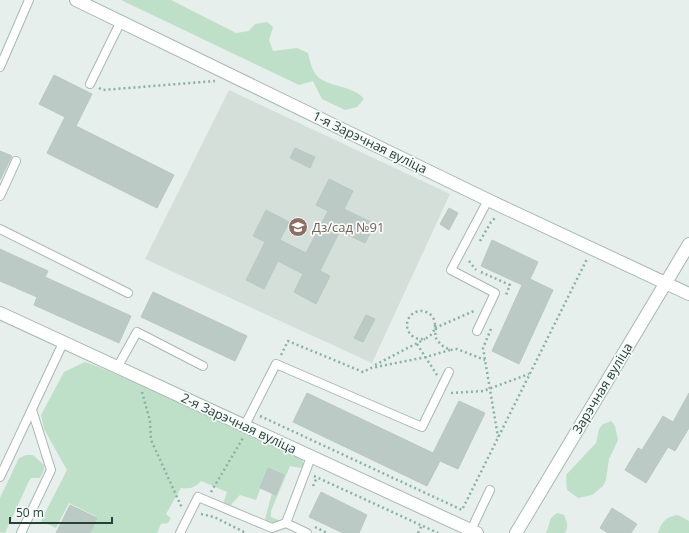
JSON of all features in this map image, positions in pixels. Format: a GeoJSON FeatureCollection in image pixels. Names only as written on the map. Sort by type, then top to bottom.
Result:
{"type":"FeatureCollection","features":[{"type":"Feature","properties":{"kind":"street","name":"1-я Зарэчная вуліца"},"geometry":{"type":"LineString","coordinates":[[76,0],[488,200],[689,294]]}},
{"type":"Feature","properties":{"kind":"street","name":"Зарэчная вуліца"},"geometry":{"type":"LineString","coordinates":[[516,533],[689,244]]}},
{"type":"Feature","properties":{"kind":"street","name":"2-я Зарэчная вуліца"},"geometry":{"type":"LineString","coordinates":[[0,313],[63,343],[137,374],[311,457],[474,531]]}},
{"type":"Feature","properties":{"kind":"lane"},"geometry":{"type":"LineString","coordinates":[[0,66],[29,0]]}},
{"type":"Feature","properties":{"kind":"lane"},"geometry":{"type":"LineString","coordinates":[[90,84],[121,21]]}},
{"type":"Feature","properties":{"kind":"lane"},"geometry":{"type":"LineString","coordinates":[[0,196],[16,161]]}},
{"type":"Feature","properties":{"kind":"lane"},"geometry":{"type":"LineString","coordinates":[[477,332],[495,293],[451,270],[488,200]]}},
{"type":"Feature","properties":{"kind":"lane"},"geometry":{"type":"LineString","coordinates":[[0,229],[128,293]]}},
{"type":"Feature","properties":{"kind":"lane"},"geometry":{"type":"LineString","coordinates":[[118,366],[137,332],[203,366]]}},
{"type":"Feature","properties":{"kind":"lane"},"geometry":{"type":"LineString","coordinates":[[0,477],[63,343]]}},
{"type":"Feature","properties":{"kind":"lane"},"geometry":{"type":"LineString","coordinates":[[247,426],[276,364],[422,427],[449,372]]}},
{"type":"Feature","properties":{"kind":"lane"},"geometry":{"type":"LineString","coordinates":[[21,533],[51,470],[32,410]]}},
{"type":"Feature","properties":{"kind":"lane"},"geometry":{"type":"LineString","coordinates":[[286,523],[311,457]]}},
{"type":"Feature","properties":{"kind":"lane"},"geometry":{"type":"LineString","coordinates":[[474,531],[490,490]]}},
{"type":"Feature","properties":{"kind":"lane"},"geometry":{"type":"LineString","coordinates":[[180,533],[198,497],[272,528],[286,523],[307,533]]}},
{"type":"Feature","properties":{"kind":"path"},"geometry":{"type":"LineString","coordinates":[[90,84],[103,90],[218,81],[223,71]]}},
{"type":"Feature","properties":{"kind":"path"},"geometry":{"type":"LineString","coordinates":[[261,417],[462,510],[580,271]]}},
{"type":"Feature","properties":{"kind":"path"},"geometry":{"type":"LineString","coordinates":[[276,364],[288,341],[364,372],[417,344],[429,336],[435,328],[489,304]]}},
{"type":"Feature","properties":{"kind":"path"},"geometry":{"type":"LineString","coordinates":[[429,336],[425,338],[416,338],[408,333],[406,323],[414,311],[424,310],[429,312],[434,320],[435,336],[441,345],[450,350]]}},
{"type":"Feature","properties":{"kind":"path"},"geometry":{"type":"LineString","coordinates":[[412,346],[416,338]]}},
{"type":"Feature","properties":{"kind":"path"},"geometry":{"type":"LineString","coordinates":[[417,344],[443,385]]}},
{"type":"Feature","properties":{"kind":"path"},"geometry":{"type":"LineString","coordinates":[[371,368],[457,349],[485,360]]}},
{"type":"Feature","properties":{"kind":"path"},"geometry":{"type":"LineString","coordinates":[[137,374],[150,421],[151,440],[187,518]]}},
{"type":"Feature","properties":{"kind":"path"},"geometry":{"type":"LineString","coordinates":[[438,393],[483,391],[529,374]]}},
{"type":"Feature","properties":{"kind":"path"},"geometry":{"type":"LineString","coordinates":[[206,500],[247,426]]}},
{"type":"Feature","properties":{"kind":"path"},"geometry":{"type":"LineString","coordinates":[[305,472],[438,533]]}},
{"type":"Feature","properties":{"kind":"path"},"geometry":{"type":"LineString","coordinates":[[310,491],[317,477]]}},
{"type":"Feature","properties":{"kind":"path"},"geometry":{"type":"LineString","coordinates":[[200,513],[246,533]]}},
{"type":"Feature","properties":{"kind":"path"},"geometry":{"type":"LineString","coordinates":[[308,524],[328,533]]}},
{"type":"Feature","properties":{"kind":"path"},"geometry":{"type":"LineString","coordinates":[[418,533],[422,525]]}},
{"type":"Feature","properties":{"kind":"shaded area","name":"Дз/сад №91"},"geometry":{"type":"Polygon","coordinates":[[[229,90],[450,194],[372,363],[145,259],[229,90]]]}},
{"type":"Feature","properties":{"kind":"green space"},"geometry":{"type":"Polygon","coordinates":[[[121,0],[171,0],[236,33],[249,31],[255,24],[267,22],[273,27],[269,40],[273,51],[297,48],[308,53],[310,63],[318,77],[323,81],[354,91],[364,99],[357,107],[345,110],[322,99],[313,81],[299,85],[121,0]]]}},
{"type":"Feature","properties":{"kind":"green space"},"geometry":{"type":"Polygon","coordinates":[[[85,362],[205,413],[301,457],[304,464],[301,468],[290,466],[271,511],[271,517],[281,521],[276,525],[268,523],[265,519],[272,493],[268,468],[256,500],[240,495],[228,508],[223,504],[227,492],[201,481],[192,488],[181,488],[166,514],[171,518],[168,523],[161,524],[157,533],[90,533],[97,517],[69,503],[56,528],[41,521],[67,470],[44,429],[41,415],[64,372],[85,362]]]}},
{"type":"Feature","properties":{"kind":"green space"},"geometry":{"type":"Polygon","coordinates":[[[611,421],[615,426],[618,440],[609,459],[606,480],[603,486],[592,495],[578,498],[567,490],[566,475],[596,443],[599,429],[603,424],[611,421]]]}},
{"type":"Feature","properties":{"kind":"green space"},"geometry":{"type":"Polygon","coordinates":[[[26,455],[33,455],[44,465],[44,470],[40,478],[31,478],[5,533],[0,532],[0,498],[19,458],[26,455]]]}},
{"type":"Feature","properties":{"kind":"green space"},"geometry":{"type":"Polygon","coordinates":[[[557,513],[564,515],[566,520],[567,526],[565,533],[546,533],[551,518],[557,513]]]}},
{"type":"Feature","properties":{"kind":"green space"},"geometry":{"type":"Polygon","coordinates":[[[678,515],[689,521],[689,533],[658,533],[665,520],[678,515]]]}},
{"type":"Feature","properties":{"kind":"building"},"geometry":{"type":"Polygon","coordinates":[[[54,75],[92,94],[76,126],[174,175],[157,208],[47,153],[65,117],[39,104],[54,75]]]}},
{"type":"Feature","properties":{"kind":"building"},"geometry":{"type":"Polygon","coordinates":[[[295,148],[315,157],[310,168],[290,158],[295,148]]]}},
{"type":"Feature","properties":{"kind":"building"},"geometry":{"type":"Polygon","coordinates":[[[0,151],[12,156],[0,180],[0,151]]]}},
{"type":"Feature","properties":{"kind":"building"},"geometry":{"type":"Polygon","coordinates":[[[329,179],[353,191],[344,209],[375,224],[365,243],[340,231],[320,271],[330,276],[316,304],[294,292],[303,274],[278,261],[264,289],[246,280],[265,242],[253,236],[266,210],[289,222],[280,240],[306,253],[328,211],[316,205],[329,179]]]}},
{"type":"Feature","properties":{"kind":"building"},"geometry":{"type":"Polygon","coordinates":[[[449,208],[458,213],[449,230],[440,224],[449,208]]]}},
{"type":"Feature","properties":{"kind":"building"},"geometry":{"type":"Polygon","coordinates":[[[492,240],[538,262],[530,279],[553,290],[519,364],[492,351],[522,285],[481,266],[492,240]]]}},
{"type":"Feature","properties":{"kind":"building"},"geometry":{"type":"Polygon","coordinates":[[[0,249],[48,271],[45,277],[131,316],[119,343],[34,305],[37,297],[0,281],[0,249]]]}},
{"type":"Feature","properties":{"kind":"building"},"geometry":{"type":"Polygon","coordinates":[[[153,292],[247,336],[235,361],[141,317],[153,292]]]}},
{"type":"Feature","properties":{"kind":"building"},"geometry":{"type":"Polygon","coordinates":[[[366,315],[375,319],[363,342],[354,338],[366,315]]]}},
{"type":"Feature","properties":{"kind":"building"},"geometry":{"type":"Polygon","coordinates":[[[307,393],[433,453],[459,401],[485,413],[458,469],[440,461],[427,486],[293,422],[307,393]]]}},
{"type":"Feature","properties":{"kind":"building"},"geometry":{"type":"Polygon","coordinates":[[[689,393],[689,428],[675,451],[668,447],[646,483],[625,470],[638,448],[642,450],[663,416],[673,422],[689,393]]]}},
{"type":"Feature","properties":{"kind":"building"},"geometry":{"type":"Polygon","coordinates":[[[268,468],[284,475],[276,495],[260,488],[268,468]]]}},
{"type":"Feature","properties":{"kind":"building"},"geometry":{"type":"Polygon","coordinates":[[[321,492],[367,515],[359,533],[343,533],[309,517],[321,492]]]}},
{"type":"Feature","properties":{"kind":"building"},"geometry":{"type":"Polygon","coordinates":[[[70,505],[97,518],[90,533],[56,533],[70,505]]]}},
{"type":"Feature","properties":{"kind":"building"},"geometry":{"type":"Polygon","coordinates":[[[612,508],[637,524],[631,533],[608,533],[600,528],[612,508]]]}},
{"type":"Feature","properties":{"kind":"place","name":"Дз/сад №91"},"geometry":{"type":"Point","coordinates":[298,227]}}]}
